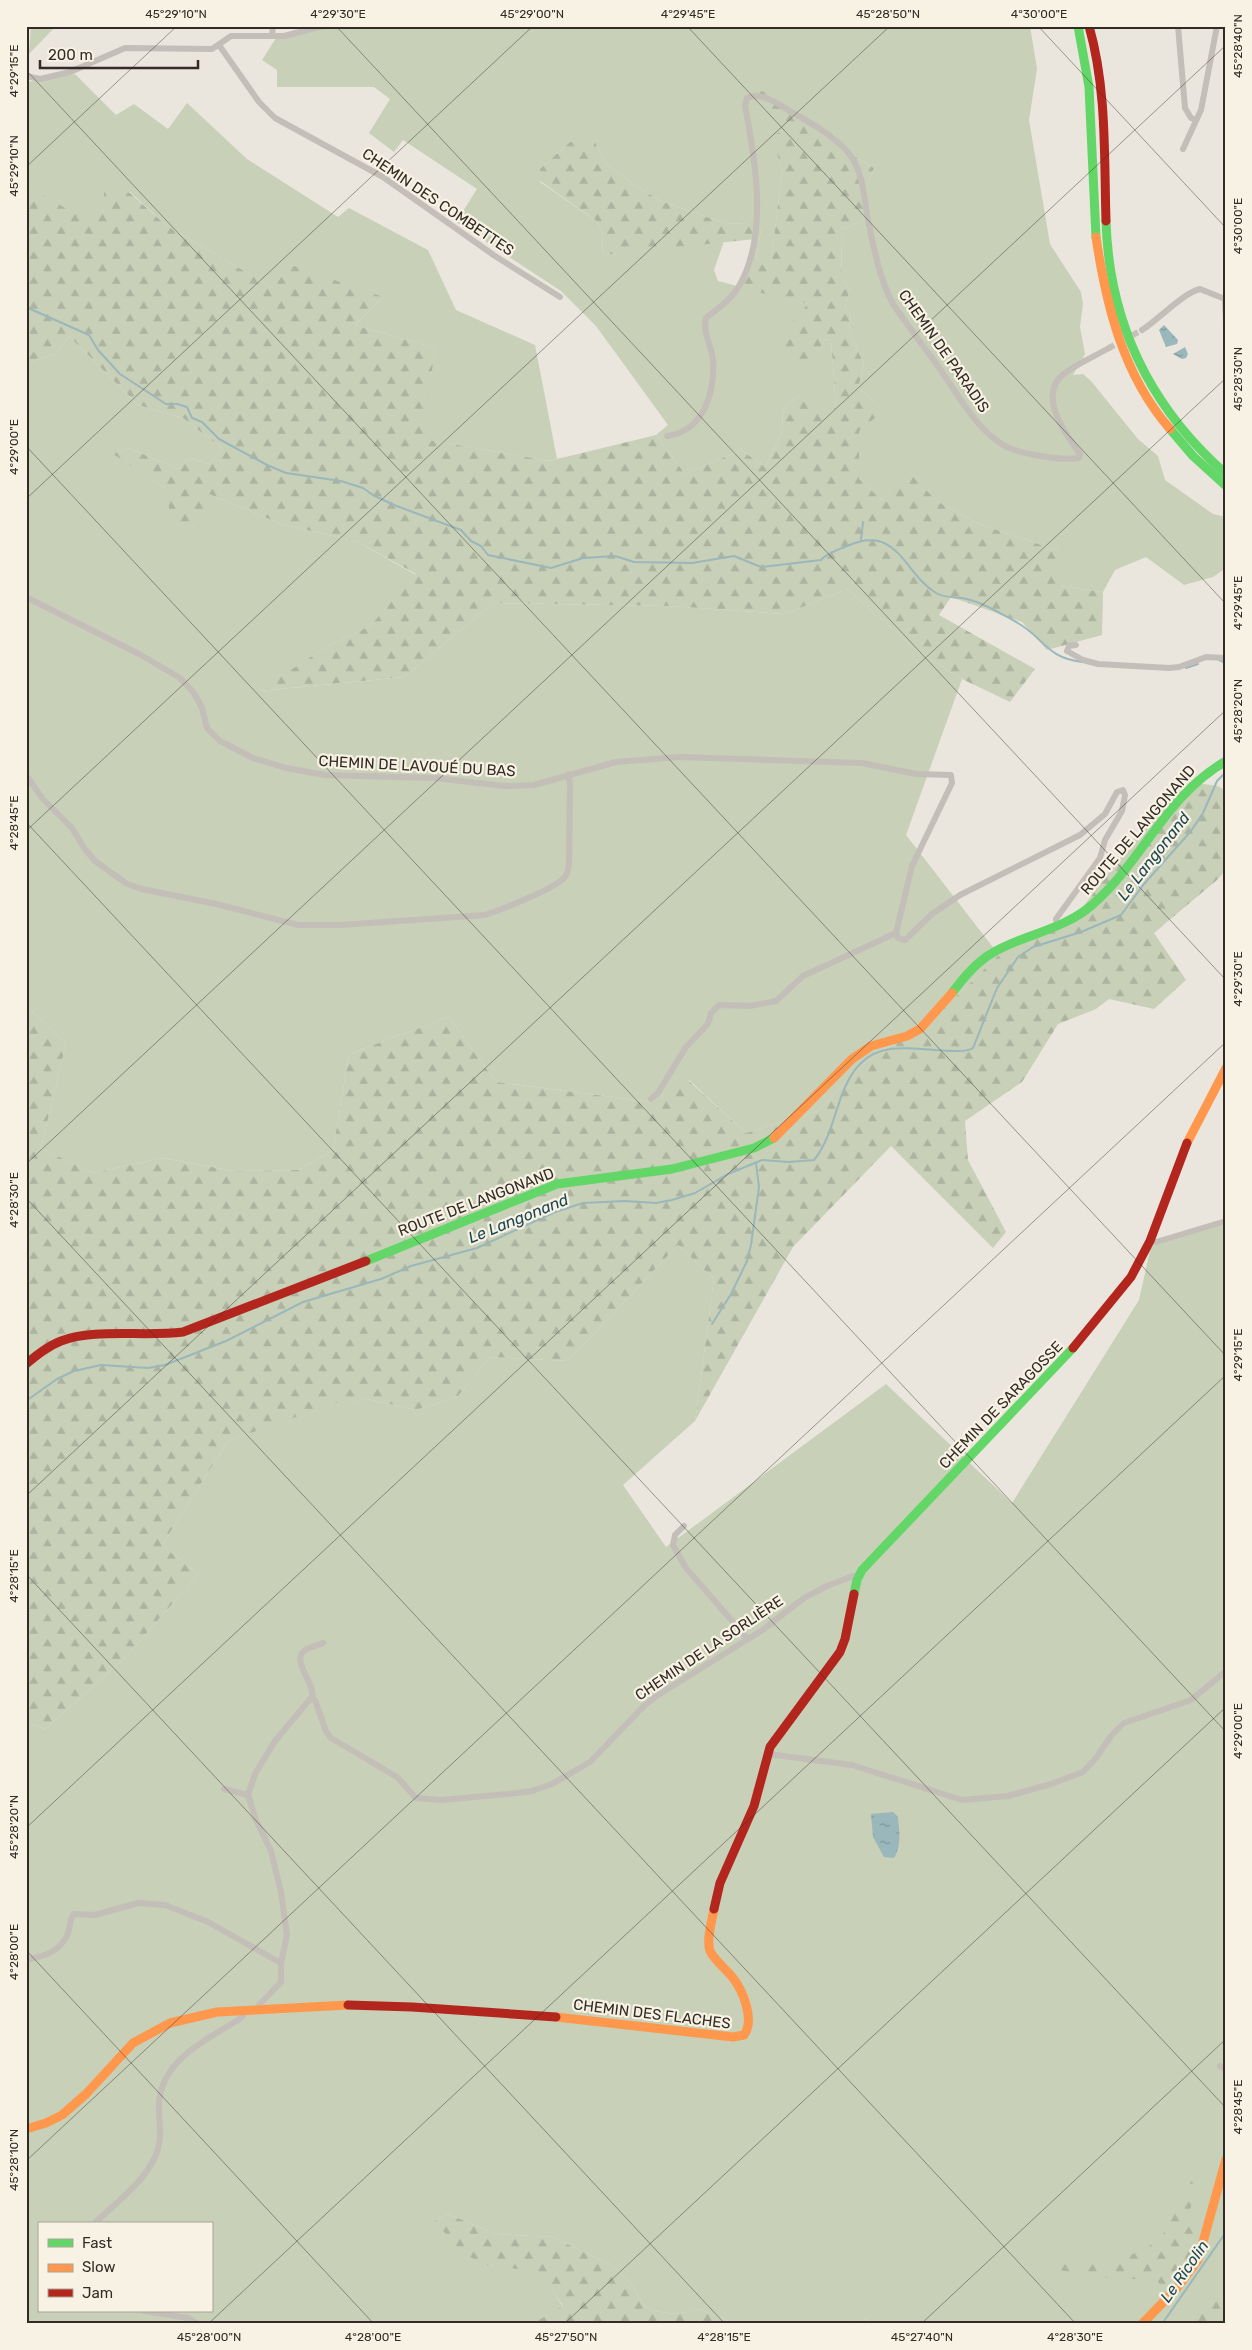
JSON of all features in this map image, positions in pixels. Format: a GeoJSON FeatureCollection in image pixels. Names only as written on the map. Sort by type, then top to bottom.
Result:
{"type":"FeatureCollection","features":[{"type":"Feature","properties":{"kind":"main road"},"geometry":{"type":"LineString","coordinates":[[1078,26],[1090,97],[1095,237],[1100,278],[1110,315],[1133,372],[1157,413],[1189,453],[1226,486]]}},
{"type":"Feature","properties":{"kind":"main road"},"geometry":{"type":"LineString","coordinates":[[1089,26],[1102,94],[1107,238],[1114,292],[1126,333],[1142,371],[1163,407],[1188,438],[1226,474]]}},
{"type":"Feature","properties":{"kind":"main road","name":"ROUTE DE LANGONAND"},"geometry":{"type":"LineString","coordinates":[[26,1364],[46,1346],[69,1337],[98,1334],[158,1336],[183,1332],[458,1225],[557,1184],[583,1179],[664,1170],[759,1146],[775,1136],[854,1058],[865,1050],[875,1044],[919,1030],[977,963],[1000,949],[1056,927],[1080,915],[1105,894],[1192,784],[1209,769],[1226,760]]}},
{"type":"Feature","properties":{"kind":"main road","name":"CHEMIN DE SARAGOSSE"},"geometry":{"type":"LineString","coordinates":[[858,1577],[902,1526],[996,1432],[1078,1345],[1121,1291],[1150,1241],[1191,1133],[1226,1068]]}},
{"type":"Feature","properties":{"kind":"main road","name":"CHEMIN DES FLACHES"},"geometry":{"type":"LineString","coordinates":[[26,2129],[48,2122],[74,2107],[89,2093],[121,2054],[149,2032],[177,2020],[201,2015],[258,2010],[374,2005],[561,2017],[658,2026],[733,2037],[744,2035],[749,2021],[745,2000],[734,1979],[711,1953],[710,1937],[720,1883],[754,1806],[770,1747],[840,1652],[846,1639],[858,1577]]}},
{"type":"Feature","properties":{"kind":"main road"},"geometry":{"type":"LineString","coordinates":[[1142,2324],[1176,2289],[1198,2260],[1226,2159]]}},
{"type":"Feature","properties":{"kind":"street"},"geometry":{"type":"LineString","coordinates":[[272,36],[273,26]]}},
{"type":"Feature","properties":{"kind":"street"},"geometry":{"type":"LineString","coordinates":[[26,76],[40,79],[70,72],[125,48],[205,49],[219,45],[231,36],[272,36],[322,26]]}},
{"type":"Feature","properties":{"kind":"street"},"geometry":{"type":"LineString","coordinates":[[1178,26],[1184,108],[1191,118],[1196,120]]}},
{"type":"Feature","properties":{"kind":"street"},"geometry":{"type":"LineString","coordinates":[[1183,149],[1196,120],[1207,87],[1217,26]]}},
{"type":"Feature","properties":{"kind":"street","name":"CHEMIN DES COMBETTES"},"geometry":{"type":"LineString","coordinates":[[219,45],[259,102],[275,118],[383,177],[495,256],[560,296]]}},
{"type":"Feature","properties":{"kind":"street","name":"CHEMIN DE PARADIS"},"geometry":{"type":"LineString","coordinates":[[667,436],[675,435],[689,428],[701,417],[709,402],[713,360],[704,325],[706,318],[739,287],[753,242],[757,212],[757,180],[745,105],[747,98],[752,95],[759,95],[777,103],[833,138],[851,156],[865,196],[876,257],[885,289],[893,304],[968,411],[1001,444],[1019,451],[1065,459],[1079,458],[1080,454],[1060,424],[1054,407],[1054,386],[1065,373],[1109,348]]}},
{"type":"Feature","properties":{"kind":"street"},"geometry":{"type":"LineString","coordinates":[[1142,330],[1162,317],[1188,294],[1200,289],[1225,300],[1226,321]]}},
{"type":"Feature","properties":{"kind":"street","name":"CHEMIN DE LAVOUÉ DU BAS"},"geometry":{"type":"LineString","coordinates":[[26,597],[141,655],[180,678],[194,693],[211,734],[220,741],[253,758],[286,768],[325,775],[434,778],[505,786],[534,784],[616,762],[679,757],[862,763],[916,774],[951,776],[952,783],[912,866],[896,933]]}},
{"type":"Feature","properties":{"kind":"street"},"geometry":{"type":"LineString","coordinates":[[1076,645],[1069,646],[1067,651],[1083,660],[1098,664],[1174,668],[1211,656],[1226,658]]}},
{"type":"Feature","properties":{"kind":"street"},"geometry":{"type":"LineString","coordinates":[[26,775],[42,798],[72,828],[87,852],[127,884],[142,889],[216,904],[283,922],[298,925],[332,926],[485,915],[503,910],[563,879],[569,864],[570,784],[568,774]]}},
{"type":"Feature","properties":{"kind":"street"},"geometry":{"type":"LineString","coordinates":[[651,1099],[658,1093],[686,1047],[708,1024],[714,1008],[719,1005],[750,1006],[776,1000],[803,976],[896,933],[898,938],[905,940],[932,914],[960,895],[1080,834],[1106,814],[1117,792],[1123,790],[1125,795],[1122,811],[1105,840],[1100,858],[1056,920],[1056,927]]}},
{"type":"Feature","properties":{"kind":"street"},"geometry":{"type":"LineString","coordinates":[[1150,1241],[1156,1242],[1226,1221]]}},
{"type":"Feature","properties":{"kind":"street"},"geometry":{"type":"LineString","coordinates":[[684,1526],[678,1530],[673,1540],[673,1545],[691,1576],[747,1638]]}},
{"type":"Feature","properties":{"kind":"street","name":"CHEMIN DE LA SORLIÈRE"},"geometry":{"type":"LineString","coordinates":[[322,1643],[306,1650],[301,1657],[303,1670],[312,1685],[312,1698],[331,1738],[397,1776],[416,1798],[441,1800],[521,1793],[552,1784],[585,1766],[650,1701],[747,1638],[761,1631],[792,1606],[815,1592],[853,1576],[858,1577]]}},
{"type":"Feature","properties":{"kind":"street"},"geometry":{"type":"LineString","coordinates":[[768,1754],[852,1766],[962,1800],[1008,1796],[1051,1784],[1083,1772],[1096,1758],[1111,1736],[1124,1723],[1192,1700],[1226,1671]]}},
{"type":"Feature","properties":{"kind":"street"},"geometry":{"type":"LineString","coordinates":[[258,2010],[259,2005],[281,1982],[281,1964],[287,1935],[279,1879],[271,1851],[250,1804],[248,1795],[256,1774],[275,1741],[312,1698]]}},
{"type":"Feature","properties":{"kind":"street"},"geometry":{"type":"LineString","coordinates":[[224,1789],[248,1795]]}},
{"type":"Feature","properties":{"kind":"street"},"geometry":{"type":"LineString","coordinates":[[26,1960],[47,1955],[60,1946],[67,1937],[74,1914],[92,1915],[146,1902],[165,1905],[208,1922],[281,1964]]}},
{"type":"Feature","properties":{"kind":"street"},"geometry":{"type":"LineString","coordinates":[[96,2222],[138,2181],[155,2157],[160,2141],[160,2092],[171,2071],[193,2048],[238,2020],[245,2011]]}},
{"type":"Feature","properties":{"kind":"street"},"geometry":{"type":"LineString","coordinates":[[151,2312],[188,2318],[198,2324]]}},
{"type":"Feature","properties":{"kind":"green space"},"geometry":{"type":"Polygon","coordinates":[[[31,26],[56,26],[29,54],[31,26]]]}},
{"type":"Feature","properties":{"kind":"green space"},"geometry":{"type":"Polygon","coordinates":[[[327,26],[1030,26],[1037,69],[1029,120],[1050,244],[1081,292],[1083,304],[1080,327],[1085,354],[1073,375],[1083,374],[1091,381],[1138,439],[1158,456],[1165,480],[1213,514],[1226,517],[1226,568],[1213,577],[1184,585],[1146,557],[1115,570],[1103,592],[1059,586],[1059,551],[976,523],[937,501],[909,474],[882,500],[859,479],[859,431],[874,402],[858,388],[864,364],[849,332],[851,315],[845,307],[850,290],[842,278],[841,230],[871,217],[866,189],[874,168],[858,159],[834,135],[777,111],[793,130],[774,134],[782,174],[771,263],[767,269],[756,258],[761,230],[753,216],[744,224],[724,223],[661,201],[636,186],[605,163],[595,142],[570,142],[540,169],[540,182],[598,222],[603,236],[602,255],[724,241],[714,270],[718,281],[808,304],[810,364],[825,339],[831,340],[836,407],[823,417],[797,396],[783,410],[782,432],[765,467],[741,450],[685,474],[656,435],[668,425],[596,326],[561,291],[456,222],[477,189],[403,140],[394,152],[369,133],[390,99],[374,87],[277,87],[277,70],[262,60],[276,38],[318,30],[327,26]]]}},
{"type":"Feature","properties":{"kind":"green space"},"geometry":{"type":"Polygon","coordinates":[[[75,74],[116,115],[134,104],[168,129],[187,103],[247,159],[338,217],[349,208],[428,250],[456,310],[535,345],[557,459],[549,461],[422,439],[435,348],[355,325],[383,297],[273,288],[167,226],[130,192],[104,211],[94,226],[26,185],[26,82],[75,74]]]}},
{"type":"Feature","properties":{"kind":"green space"},"geometry":{"type":"Polygon","coordinates":[[[760,90],[778,99],[834,135],[858,159],[874,168],[866,189],[871,217],[841,230],[842,278],[850,290],[845,307],[851,315],[849,332],[864,364],[858,388],[874,402],[881,413],[859,431],[859,479],[882,500],[909,473],[937,501],[976,523],[1059,551],[1059,586],[1103,592],[1102,635],[1047,650],[1022,622],[951,597],[939,615],[1035,669],[1010,702],[962,679],[917,651],[847,589],[785,614],[670,606],[493,603],[404,677],[258,691],[328,646],[370,626],[416,574],[358,542],[281,524],[209,494],[203,527],[173,528],[165,488],[113,454],[128,448],[179,469],[188,458],[209,464],[223,449],[183,418],[138,405],[69,336],[56,354],[26,363],[26,185],[94,225],[104,211],[104,184],[130,193],[167,226],[273,288],[291,265],[383,297],[355,325],[435,348],[423,439],[549,461],[656,435],[685,474],[741,450],[765,467],[782,432],[783,410],[797,396],[823,416],[836,407],[831,340],[825,339],[810,365],[798,373],[780,336],[808,304],[741,288],[756,239],[602,255],[603,236],[598,222],[540,181],[540,169],[570,142],[595,142],[605,163],[636,186],[661,201],[724,223],[744,224],[753,215],[761,230],[756,258],[767,269],[771,262],[782,174],[773,134],[792,130],[777,111],[756,103],[760,90]]]}},
{"type":"Feature","properties":{"kind":"green space"},"geometry":{"type":"Polygon","coordinates":[[[69,336],[138,405],[183,418],[223,449],[209,464],[188,458],[179,469],[128,448],[114,454],[165,488],[209,494],[281,524],[358,542],[416,575],[370,626],[328,646],[260,691],[404,677],[493,603],[670,606],[785,614],[847,589],[917,651],[962,679],[906,835],[999,955],[959,994],[860,1067],[818,1111],[746,1133],[689,1080],[652,1102],[496,1082],[449,1017],[349,1054],[333,1150],[299,1170],[234,1171],[162,1158],[93,1173],[41,1148],[66,1044],[26,1005],[26,363],[56,354],[69,336]]]}},
{"type":"Feature","properties":{"kind":"green space"},"geometry":{"type":"Polygon","coordinates":[[[1190,782],[1218,786],[1226,791],[1226,870],[1217,880],[1154,933],[1186,980],[1154,1009],[1109,999],[1096,1009],[1058,1024],[1022,1082],[965,1121],[968,1160],[1006,1232],[993,1248],[891,1146],[793,1247],[695,1421],[714,1279],[678,1245],[568,1361],[490,1357],[458,1396],[416,1410],[363,1398],[356,1402],[344,1400],[228,1441],[162,1545],[198,1574],[126,1657],[45,1729],[26,1722],[26,1005],[66,1044],[41,1148],[93,1173],[162,1158],[234,1171],[299,1170],[333,1150],[349,1054],[449,1017],[496,1082],[652,1102],[688,1080],[746,1133],[818,1111],[860,1067],[959,994],[1008,946],[1077,915],[1133,840],[1190,782]]]}},
{"type":"Feature","properties":{"kind":"green space"},"geometry":{"type":"Polygon","coordinates":[[[1226,1223],[1226,2324],[872,2324],[863,2317],[852,2317],[848,2324],[736,2324],[700,2309],[676,2314],[653,2311],[643,2304],[630,2282],[610,2264],[552,2237],[496,2234],[448,2214],[434,2221],[487,2265],[541,2271],[563,2307],[532,2324],[26,2324],[26,1722],[45,1729],[126,1657],[198,1574],[162,1545],[228,1441],[344,1399],[356,1402],[363,1398],[416,1410],[458,1396],[490,1357],[568,1361],[678,1245],[714,1279],[695,1421],[623,1485],[666,1547],[886,1384],[1012,1503],[1139,1300],[1151,1246],[1226,1223]]]}},
{"type":"Feature","properties":{"kind":"green space"},"geometry":{"type":"Polygon","coordinates":[[[1196,2173],[1200,2177],[1186,2223],[1203,2232],[1189,2264],[1169,2292],[1153,2278],[1128,2279],[1104,2277],[1055,2269],[1056,2262],[1081,2266],[1115,2262],[1148,2247],[1167,2230],[1178,2204],[1196,2173]]]}},
{"type":"Feature","properties":{"kind":"green space"},"geometry":{"type":"Polygon","coordinates":[[[448,2214],[496,2234],[552,2237],[610,2264],[630,2282],[643,2304],[653,2311],[676,2314],[700,2309],[736,2324],[532,2324],[563,2306],[541,2272],[487,2265],[464,2254],[434,2221],[448,2214]]]}},
{"type":"Feature","properties":{"kind":"green space"},"geometry":{"type":"Polygon","coordinates":[[[1226,2280],[1226,2324],[1180,2324],[1203,2304],[1226,2280]]]}},
{"type":"Feature","properties":{"kind":"green space"},"geometry":{"type":"Polygon","coordinates":[[[852,2317],[863,2317],[871,2324],[848,2324],[852,2317]]]}},
{"type":"Feature","properties":{"kind":"water"},"geometry":{"type":"Polygon","coordinates":[[[1164,325],[1178,340],[1177,344],[1166,347],[1159,330],[1164,325]]]}},
{"type":"Feature","properties":{"kind":"water"},"geometry":{"type":"Polygon","coordinates":[[[1185,347],[1188,354],[1186,358],[1182,359],[1173,354],[1185,347]]]}},
{"type":"Feature","properties":{"kind":"water"},"geometry":{"type":"Polygon","coordinates":[[[893,1812],[898,1817],[899,1833],[897,1853],[894,1858],[884,1857],[873,1837],[871,1814],[893,1812]]]}},
{"type":"Feature","properties":{"kind":"waterway"},"geometry":{"type":"LineString","coordinates":[[26,307],[89,335],[98,350],[120,374],[166,404],[177,404],[187,407],[192,418],[202,422],[219,439],[267,465],[286,473],[341,481],[363,488],[394,505],[461,530],[471,541],[481,546],[488,555],[551,568],[583,558],[615,556],[634,562],[692,563],[734,556],[761,567],[821,560],[847,546],[864,541],[878,541],[889,545],[898,553],[915,574],[936,593],[946,597],[967,599],[989,608],[1021,625],[1054,653],[1082,662]]}},
{"type":"Feature","properties":{"kind":"waterway"},"geometry":{"type":"LineString","coordinates":[[861,540],[863,522]]}},
{"type":"Feature","properties":{"kind":"waterway"},"geometry":{"type":"LineString","coordinates":[[1219,660],[1226,663]]}},
{"type":"Feature","properties":{"kind":"waterway"},"geometry":{"type":"LineString","coordinates":[[1186,668],[1198,664]]}},
{"type":"Feature","properties":{"kind":"waterway","name":"Le Langonand"},"geometry":{"type":"LineString","coordinates":[[26,1401],[57,1379],[74,1371],[101,1365],[148,1368],[165,1365],[226,1341],[303,1302],[381,1279],[411,1266],[477,1248],[555,1212],[583,1203],[625,1201],[656,1203],[695,1193],[728,1174],[762,1160],[789,1162],[814,1160],[822,1149],[846,1086],[860,1064],[880,1051],[891,1049],[960,1051],[973,1048],[997,988],[1018,957],[1033,947],[1081,932],[1121,915],[1144,884],[1191,831],[1203,813],[1217,781],[1226,772]]}},
{"type":"Feature","properties":{"kind":"waterway"},"geometry":{"type":"LineString","coordinates":[[712,1324],[731,1294],[747,1261],[759,1187],[756,1163]]}},
{"type":"Feature","properties":{"kind":"waterway","name":"Le Ricolin"},"geometry":{"type":"LineString","coordinates":[[1162,2324],[1226,2232]]}},
{"type":"Feature","properties":{"kind":"tunnel"},"geometry":{"type":"LineString","coordinates":[[1109,348],[1142,330]]}},
{"type":"Feature","properties":{"kind":"traffic: fast"},"geometry":{"type":"LineString","coordinates":[[1078,26],[1089,87],[1096,237]]}},
{"type":"Feature","properties":{"kind":"traffic: fast"},"geometry":{"type":"LineString","coordinates":[[1106,221],[1109,258],[1115,294],[1125,328],[1139,361],[1155,391],[1176,421],[1199,448],[1226,474]]}},
{"type":"Feature","properties":{"kind":"traffic: fast"},"geometry":{"type":"LineString","coordinates":[[1170,429],[1193,456],[1226,486]]}},
{"type":"Feature","properties":{"kind":"traffic: fast"},"geometry":{"type":"LineString","coordinates":[[952,993],[972,969],[986,957],[1012,943],[1053,928],[1080,914],[1092,905],[1126,869],[1170,810],[1186,792],[1205,775],[1226,761]]}},
{"type":"Feature","properties":{"kind":"traffic: fast"},"geometry":{"type":"LineString","coordinates":[[366,1261],[557,1184],[672,1169],[754,1148],[774,1138]]}},
{"type":"Feature","properties":{"kind":"traffic: fast"},"geometry":{"type":"LineString","coordinates":[[854,1594],[857,1580],[862,1570],[1073,1348]]}},
{"type":"Feature","properties":{"kind":"traffic: slow"},"geometry":{"type":"LineString","coordinates":[[1096,237],[1105,288],[1119,338],[1140,386],[1170,429]]}},
{"type":"Feature","properties":{"kind":"traffic: slow"},"geometry":{"type":"LineString","coordinates":[[774,1138],[852,1059],[871,1046],[907,1036],[920,1029],[952,993]]}},
{"type":"Feature","properties":{"kind":"traffic: slow"},"geometry":{"type":"LineString","coordinates":[[1187,1143],[1226,1068]]}},
{"type":"Feature","properties":{"kind":"traffic: slow"},"geometry":{"type":"LineString","coordinates":[[556,2017],[733,2037],[744,2035],[748,2022],[744,1998],[733,1978],[715,1958],[709,1947],[714,1909]]}},
{"type":"Feature","properties":{"kind":"traffic: slow"},"geometry":{"type":"LineString","coordinates":[[26,2129],[46,2123],[62,2115],[86,2094],[133,2043],[170,2023],[217,2012],[348,2005]]}},
{"type":"Feature","properties":{"kind":"traffic: slow"},"geometry":{"type":"LineString","coordinates":[[1142,2324],[1176,2289],[1198,2260],[1226,2159]]}},
{"type":"Feature","properties":{"kind":"traffic: jam"},"geometry":{"type":"LineString","coordinates":[[1089,26],[1095,50],[1102,98],[1106,221]]}},
{"type":"Feature","properties":{"kind":"traffic: jam"},"geometry":{"type":"LineString","coordinates":[[1073,1348],[1131,1277],[1150,1241],[1187,1143]]}},
{"type":"Feature","properties":{"kind":"traffic: jam"},"geometry":{"type":"LineString","coordinates":[[26,1364],[52,1345],[74,1337],[104,1334],[183,1332],[366,1261]]}},
{"type":"Feature","properties":{"kind":"traffic: jam"},"geometry":{"type":"LineString","coordinates":[[714,1909],[720,1883],[754,1806],[770,1747],[840,1652],[845,1639],[854,1594]]}},
{"type":"Feature","properties":{"kind":"traffic: jam"},"geometry":{"type":"LineString","coordinates":[[348,2005],[412,2007],[556,2017]]}}]}
